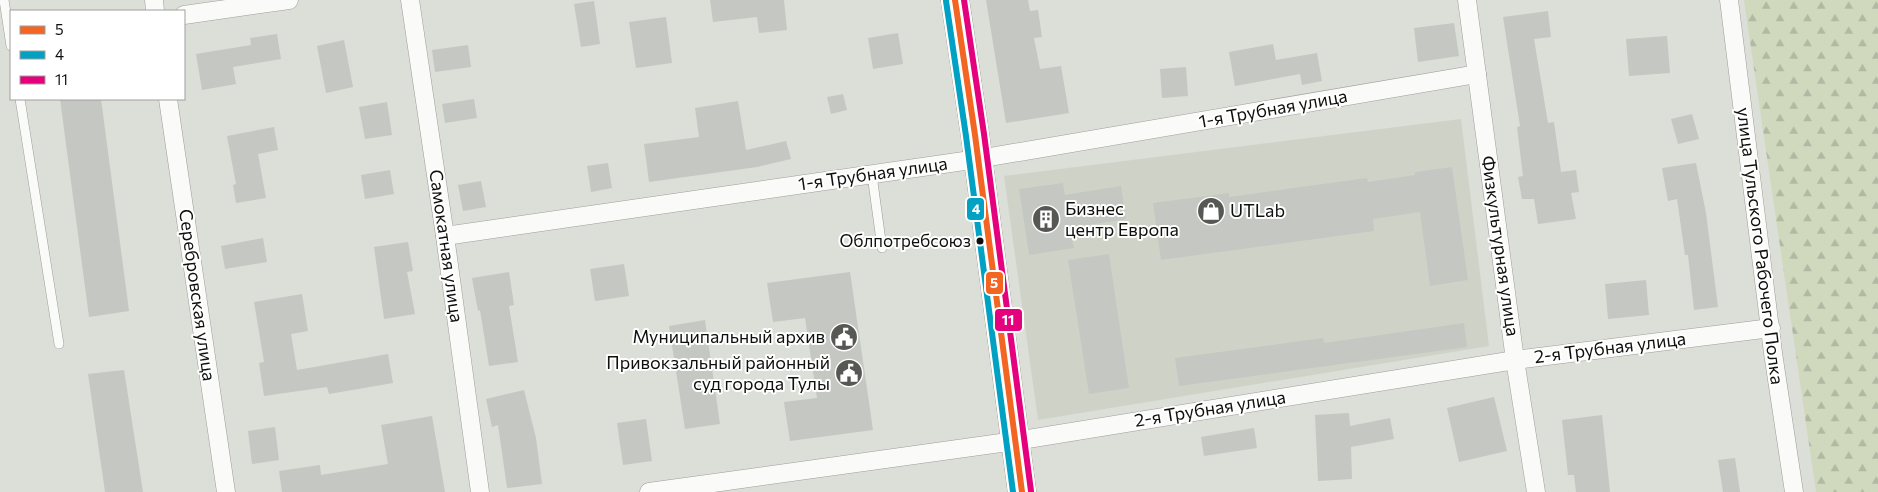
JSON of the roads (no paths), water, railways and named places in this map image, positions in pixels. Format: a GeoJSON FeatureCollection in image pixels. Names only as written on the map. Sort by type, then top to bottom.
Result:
{"type":"FeatureCollection","features":[{"type":"Feature","properties":{"kind":"main road"},"geometry":{"type":"LineString","coordinates":[[955,0],[1022,492]]}},
{"type":"Feature","properties":{"kind":"street"},"geometry":{"type":"LineString","coordinates":[[185,15],[289,0]]}},
{"type":"Feature","properties":{"kind":"street","name":"Самокатная улица"},"geometry":{"type":"LineString","coordinates":[[410,0],[480,492]]}},
{"type":"Feature","properties":{"kind":"street","name":"Физкультурная улица"},"geometry":{"type":"LineString","coordinates":[[1467,0],[1515,360],[1536,492]]}},
{"type":"Feature","properties":{"kind":"street","name":"улица Тульского Рабочего Полка"},"geometry":{"type":"LineString","coordinates":[[1729,0],[1770,328],[1794,492]]}},
{"type":"Feature","properties":{"kind":"street","name":"1-я Трубная улица"},"geometry":{"type":"LineString","coordinates":[[445,236],[978,159],[1477,74]]}},
{"type":"Feature","properties":{"kind":"street","name":"Серебровская улица"},"geometry":{"type":"LineString","coordinates":[[168,100],[226,492]]}},
{"type":"Feature","properties":{"kind":"street","name":"2-я Трубная улица"},"geometry":{"type":"LineString","coordinates":[[649,492],[1015,441],[1515,360],[1770,328]]}},
{"type":"Feature","properties":{"kind":"lane"},"geometry":{"type":"LineString","coordinates":[[4,0],[10,39]]}},
{"type":"Feature","properties":{"kind":"lane"},"geometry":{"type":"LineString","coordinates":[[20,100],[59,344]]}},
{"type":"Feature","properties":{"kind":"lane"},"geometry":{"type":"LineString","coordinates":[[872,175],[882,248]]}},
{"type":"Feature","properties":{"kind":"place","name":"UTLab"},"geometry":{"type":"Point","coordinates":[1211,211]}},
{"type":"Feature","properties":{"kind":"place","name":"Бизнес центр Европа"},"geometry":{"type":"Point","coordinates":[1046,219]}},
{"type":"Feature","properties":{"kind":"place","name":"Облпотребсоюз"},"geometry":{"type":"Point","coordinates":[980,241]}},
{"type":"Feature","properties":{"kind":"place","name":"Муниципальный архив"},"geometry":{"type":"Point","coordinates":[844,337]}},
{"type":"Feature","properties":{"kind":"place","name":"Привокзальный районный суд города Тулы"},"geometry":{"type":"Point","coordinates":[849,373]}}]}
